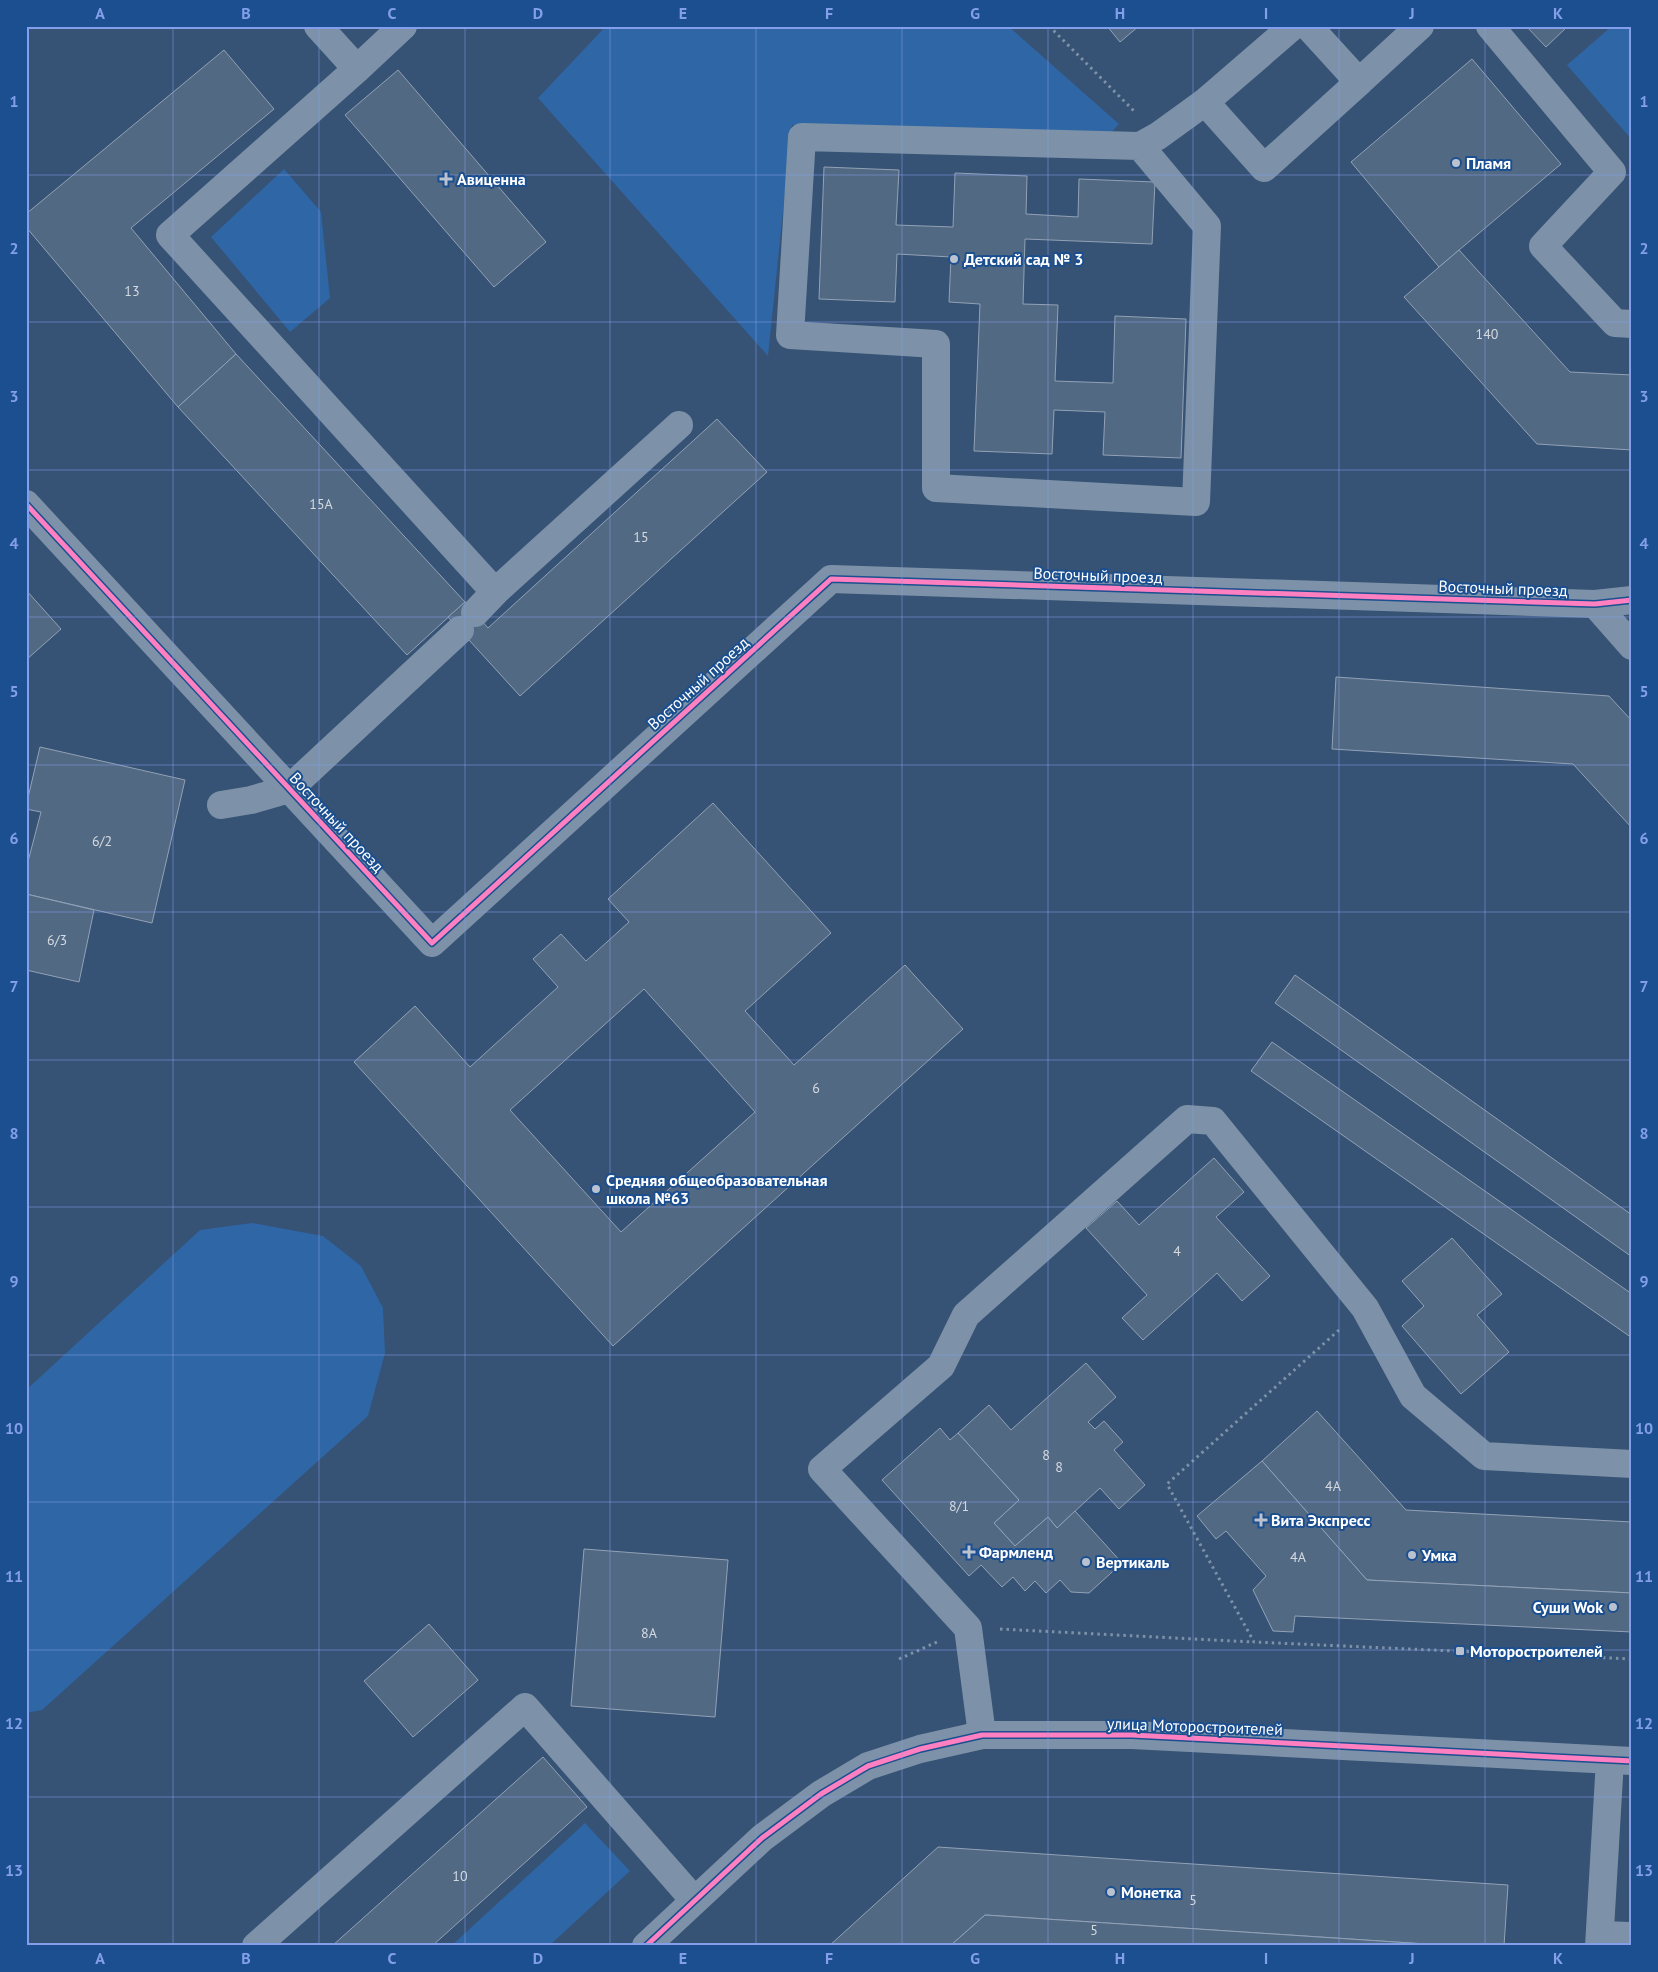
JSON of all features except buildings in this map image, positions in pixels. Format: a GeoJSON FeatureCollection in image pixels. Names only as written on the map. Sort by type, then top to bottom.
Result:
{"type":"FeatureCollection","features":[{"type":"Feature","properties":{"kind":"street"},"geometry":{"type":"LineString","coordinates":[[318,26],[357,69]]}},
{"type":"Feature","properties":{"kind":"street"},"geometry":{"type":"LineString","coordinates":[[404,26],[170,235],[495,592]]}},
{"type":"Feature","properties":{"kind":"street"},"geometry":{"type":"LineString","coordinates":[[1149,141],[1207,226],[1196,502],[936,488],[936,344],[790,335],[802,138],[1149,141],[1205,102],[1293,26]]}},
{"type":"Feature","properties":{"kind":"street"},"geometry":{"type":"LineString","coordinates":[[1308,26],[1358,82]]}},
{"type":"Feature","properties":{"kind":"street"},"geometry":{"type":"LineString","coordinates":[[1205,102],[1264,168],[1420,26]]}},
{"type":"Feature","properties":{"kind":"street"},"geometry":{"type":"LineString","coordinates":[[1490,26],[1612,172],[1543,246],[1615,323],[1632,324]]}},
{"type":"Feature","properties":{"kind":"street"},"geometry":{"type":"LineString","coordinates":[[221,805],[251,800],[289,789],[467,621],[495,592],[678,425]]}},
{"type":"Feature","properties":{"kind":"street","name":"Восточный проезд"},"geometry":{"type":"LineString","coordinates":[[26,504],[432,943],[831,579],[1595,604],[1632,600]]}},
{"type":"Feature","properties":{"kind":"street"},"geometry":{"type":"LineString","coordinates":[[1595,604],[1632,646]]}},
{"type":"Feature","properties":{"kind":"street"},"geometry":{"type":"LineString","coordinates":[[982,1735],[968,1628],[822,1469],[941,1366],[966,1315],[1187,1119],[1213,1121],[1365,1308],[1413,1396],[1484,1456],[1632,1464]]}},
{"type":"Feature","properties":{"kind":"street"},"geometry":{"type":"LineString","coordinates":[[256,1946],[526,1707],[694,1900]]}},
{"type":"Feature","properties":{"kind":"street","name":"улица Моторостроителей"},"geometry":{"type":"LineString","coordinates":[[646,1946],[762,1838],[821,1794],[868,1766],[920,1749],[982,1735],[1132,1735],[1621,1760]]}},
{"type":"Feature","properties":{"kind":"street"},"geometry":{"type":"LineString","coordinates":[[1621,1760],[1599,1940],[1632,1936]]}},
{"type":"Feature","properties":{"kind":"path"},"geometry":{"type":"LineString","coordinates":[[1049,26],[1149,141]]}},
{"type":"Feature","properties":{"kind":"path"},"geometry":{"type":"LineString","coordinates":[[1254,1642],[1167,1484],[1365,1308]]}},
{"type":"Feature","properties":{"kind":"path"},"geometry":{"type":"LineString","coordinates":[[899,1658],[968,1628],[1632,1659]]}},
{"type":"Feature","properties":{"kind":"shaded area"},"geometry":{"type":"Polygon","coordinates":[[[606,26],[1008,26],[1119,124],[1111,133],[792,125],[768,356],[538,98],[606,26]]]}},
{"type":"Feature","properties":{"kind":"shaded area"},"geometry":{"type":"Polygon","coordinates":[[[1612,26],[1632,26],[1632,140],[1567,65],[1612,26]]]}},
{"type":"Feature","properties":{"kind":"shaded area"},"geometry":{"type":"Polygon","coordinates":[[[284,169],[321,212],[330,298],[290,332],[211,237],[284,169]]]}},
{"type":"Feature","properties":{"kind":"shaded area"},"geometry":{"type":"Polygon","coordinates":[[[252,1223],[323,1236],[361,1266],[383,1308],[385,1353],[368,1416],[42,1710],[26,1713],[26,1390],[200,1230],[252,1223]]]}},
{"type":"Feature","properties":{"kind":"shaded area"},"geometry":{"type":"Polygon","coordinates":[[[585,1823],[630,1871],[549,1946],[451,1946],[585,1823]]]}},
{"type":"Feature","properties":{"kind":"cycle path"},"geometry":{"type":"LineString","coordinates":[[26,504],[432,943],[831,579],[1595,604],[1632,600]]}},
{"type":"Feature","properties":{"kind":"cycle path"},"geometry":{"type":"LineString","coordinates":[[646,1946],[762,1838],[821,1794],[868,1766],[920,1749],[982,1735],[1132,1735],[1632,1761]]}},
{"type":"Feature","properties":{"kind":"place","name":"Пламя"},"geometry":{"type":"Point","coordinates":[1456,163]}},
{"type":"Feature","properties":{"kind":"place","name":"Авиценна"},"geometry":{"type":"Point","coordinates":[446,179]}},
{"type":"Feature","properties":{"kind":"place","name":"Детский сад № 3"},"geometry":{"type":"Point","coordinates":[954,259]}},
{"type":"Feature","properties":{"kind":"place","name":"Средняя общеобразовательная школа №63"},"geometry":{"type":"Point","coordinates":[596,1189]}},
{"type":"Feature","properties":{"kind":"place","name":"Вита Экспресс"},"geometry":{"type":"Point","coordinates":[1261,1520]}},
{"type":"Feature","properties":{"kind":"place","name":"Фармленд"},"geometry":{"type":"Point","coordinates":[969,1552]}},
{"type":"Feature","properties":{"kind":"place","name":"Умка"},"geometry":{"type":"Point","coordinates":[1412,1555]}},
{"type":"Feature","properties":{"kind":"place","name":"Вертикаль"},"geometry":{"type":"Point","coordinates":[1086,1562]}},
{"type":"Feature","properties":{"kind":"place","name":"Суши Wok"},"geometry":{"type":"Point","coordinates":[1613,1607]}},
{"type":"Feature","properties":{"kind":"place","name":"Моторостроителей"},"geometry":{"type":"Point","coordinates":[1460,1651]}},
{"type":"Feature","properties":{"kind":"place","name":"Монетка"},"geometry":{"type":"Point","coordinates":[1111,1892]}}]}
